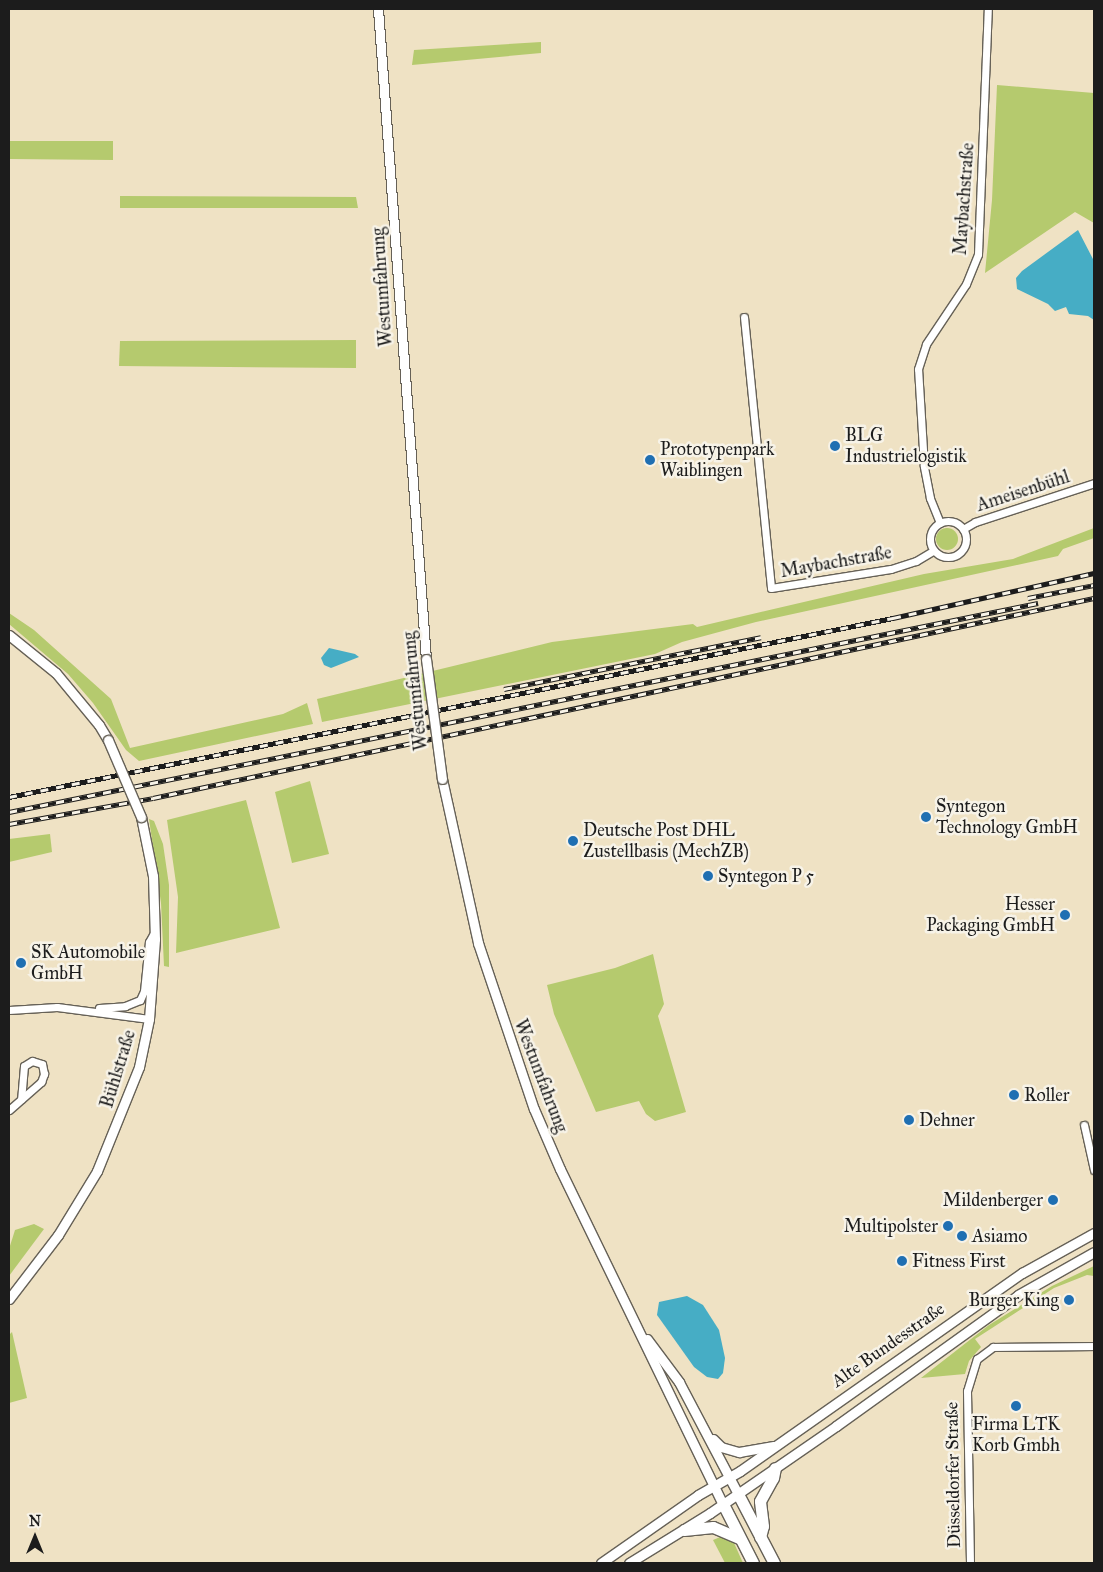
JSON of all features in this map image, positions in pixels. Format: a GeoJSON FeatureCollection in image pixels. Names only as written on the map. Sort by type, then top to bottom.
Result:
{"type":"FeatureCollection","features":[{"type":"Feature","properties":{"kind":"highway"},"geometry":{"type":"LineString","coordinates":[[760,1536],[763,1526],[760,1501],[775,1468]]}},
{"type":"Feature","properties":{"kind":"highway"},"geometry":{"type":"LineString","coordinates":[[738,1494],[774,1563]]}},
{"type":"Feature","properties":{"kind":"highway"},"geometry":{"type":"LineString","coordinates":[[723,1504],[753,1563]]}},
{"type":"Feature","properties":{"kind":"highway"},"geometry":{"type":"LineString","coordinates":[[684,1530],[713,1527],[740,1538]]}},
{"type":"Feature","properties":{"kind":"main road","name":"Westumfahrung"},"geometry":{"type":"LineString","coordinates":[[378,9],[426,659],[442,778],[473,924],[512,1051],[560,1169],[642,1333],[657,1372],[723,1504]]}},
{"type":"Feature","properties":{"kind":"main road","name":"Bühlstraße"},"geometry":{"type":"LineString","coordinates":[[9,635],[56,672],[99,725],[108,740],[140,817],[153,876],[155,932],[149,1018],[134,1082],[97,1172],[58,1235],[9,1299]]}},
{"type":"Feature","properties":{"kind":"main road","name":"Alte Bundesstraße"},"geometry":{"type":"LineString","coordinates":[[601,1563],[776,1446],[1022,1273],[1094,1233]]}},
{"type":"Feature","properties":{"kind":"main road","name":"Alte Bundesstraße"},"geometry":{"type":"LineString","coordinates":[[629,1563],[684,1530],[738,1494],[1018,1295],[1094,1252]]}},
{"type":"Feature","properties":{"kind":"main road","name":"Westumfahrung"},"geometry":{"type":"LineString","coordinates":[[642,1333],[679,1382],[738,1494]]}},
{"type":"Feature","properties":{"kind":"main road"},"geometry":{"type":"LineString","coordinates":[[708,1435],[721,1447],[734,1451],[776,1446]]}},
{"type":"Feature","properties":{"kind":"street","name":"Maybachstraße"},"geometry":{"type":"LineString","coordinates":[[940,523],[930,498],[924,466],[918,369],[926,344],[966,284],[978,254],[988,9]]}},
{"type":"Feature","properties":{"kind":"street","name":"Maybachstraße"},"geometry":{"type":"LineString","coordinates":[[744,317],[771,588],[890,569],[916,560],[934,550]]}},
{"type":"Feature","properties":{"kind":"street","name":"Ameisenbühl"},"geometry":{"type":"LineString","coordinates":[[963,529],[976,522],[1094,483]]}},
{"type":"Feature","properties":{"kind":"street"},"geometry":{"type":"LineString","coordinates":[[953,522],[963,529],[965,540],[959,552],[946,556],[934,550],[931,533],[940,523],[953,522]]}},
{"type":"Feature","properties":{"kind":"street"},"geometry":{"type":"LineString","coordinates":[[9,1010],[83,1009],[125,1006],[140,1000],[144,991],[149,942],[155,932]]}},
{"type":"Feature","properties":{"kind":"street"},"geometry":{"type":"LineString","coordinates":[[83,1009],[149,1018]]}},
{"type":"Feature","properties":{"kind":"street"},"geometry":{"type":"LineString","coordinates":[[9,1110],[41,1082],[44,1074],[42,1064],[32,1061],[24,1066],[21,1099]]}},
{"type":"Feature","properties":{"kind":"street"},"geometry":{"type":"LineString","coordinates":[[1084,1125],[1094,1170]]}},
{"type":"Feature","properties":{"kind":"street","name":"Düsseldorfer Straße"},"geometry":{"type":"LineString","coordinates":[[970,1563],[967,1391],[977,1359],[993,1347],[1094,1346]]}},
{"type":"Feature","properties":{"kind":"green space"},"geometry":{"type":"Polygon","coordinates":[[[541,42],[541,53],[412,65],[414,50],[541,42]]]}},
{"type":"Feature","properties":{"kind":"green space"},"geometry":{"type":"Polygon","coordinates":[[[997,85],[1094,93],[1094,223],[1075,212],[985,273],[992,200],[997,85]]]}},
{"type":"Feature","properties":{"kind":"green space"},"geometry":{"type":"Polygon","coordinates":[[[9,141],[113,141],[113,160],[9,159],[9,141]]]}},
{"type":"Feature","properties":{"kind":"green space"},"geometry":{"type":"Polygon","coordinates":[[[120,196],[356,197],[358,208],[120,208],[120,196]]]}},
{"type":"Feature","properties":{"kind":"green space"},"geometry":{"type":"Polygon","coordinates":[[[356,340],[356,368],[119,366],[120,341],[356,340]]]}},
{"type":"Feature","properties":{"kind":"green space"},"geometry":{"type":"Polygon","coordinates":[[[947,528],[955,531],[958,539],[955,547],[947,550],[939,547],[936,539],[939,531],[947,528]]]}},
{"type":"Feature","properties":{"kind":"green space"},"geometry":{"type":"Polygon","coordinates":[[[1094,528],[1094,538],[1063,549],[1058,556],[756,622],[682,642],[655,654],[322,722],[317,699],[552,642],[693,624],[697,627],[924,574],[1013,559],[1094,528]]]}},
{"type":"Feature","properties":{"kind":"green space"},"geometry":{"type":"Polygon","coordinates":[[[9,613],[34,630],[111,699],[130,748],[283,714],[307,703],[313,724],[139,761],[126,750],[93,703],[68,674],[9,624],[9,613]]]}},
{"type":"Feature","properties":{"kind":"green space"},"geometry":{"type":"Polygon","coordinates":[[[310,781],[329,854],[292,863],[275,792],[310,781]]]}},
{"type":"Feature","properties":{"kind":"green space"},"geometry":{"type":"Polygon","coordinates":[[[246,800],[280,928],[176,953],[178,897],[167,820],[246,800]]]}},
{"type":"Feature","properties":{"kind":"green space"},"geometry":{"type":"Polygon","coordinates":[[[149,819],[154,821],[163,844],[169,885],[169,967],[164,966],[161,903],[149,819]]]}},
{"type":"Feature","properties":{"kind":"green space"},"geometry":{"type":"Polygon","coordinates":[[[50,834],[52,852],[9,862],[9,839],[50,834]]]}},
{"type":"Feature","properties":{"kind":"green space"},"geometry":{"type":"Polygon","coordinates":[[[653,954],[664,1004],[658,1016],[686,1112],[655,1121],[646,1114],[639,1101],[596,1112],[554,1014],[547,985],[615,968],[653,954]]]}},
{"type":"Feature","properties":{"kind":"green space"},"geometry":{"type":"Polygon","coordinates":[[[34,1224],[44,1229],[9,1276],[9,1249],[15,1230],[34,1224]]]}},
{"type":"Feature","properties":{"kind":"green space"},"geometry":{"type":"Polygon","coordinates":[[[1094,1266],[1094,1276],[1087,1275],[1054,1288],[975,1339],[981,1347],[969,1361],[965,1374],[921,1378],[989,1325],[1052,1286],[1094,1266]]]}},
{"type":"Feature","properties":{"kind":"green space"},"geometry":{"type":"Polygon","coordinates":[[[12,1332],[27,1398],[9,1403],[9,1335],[12,1332]]]}},
{"type":"Feature","properties":{"kind":"green space"},"geometry":{"type":"Polygon","coordinates":[[[725,1535],[734,1543],[743,1563],[725,1563],[713,1540],[725,1535]]]}},
{"type":"Feature","properties":{"kind":"water"},"geometry":{"type":"Polygon","coordinates":[[[1078,230],[1094,261],[1094,320],[1088,316],[1069,314],[1066,307],[1055,311],[1048,304],[1017,289],[1016,278],[1022,271],[1078,230]]]}},
{"type":"Feature","properties":{"kind":"water"},"geometry":{"type":"Polygon","coordinates":[[[329,648],[355,654],[359,657],[331,668],[324,665],[321,658],[329,648]]]}},
{"type":"Feature","properties":{"kind":"water"},"geometry":{"type":"Polygon","coordinates":[[[687,1296],[703,1305],[719,1330],[725,1358],[723,1373],[718,1379],[707,1377],[694,1367],[657,1315],[659,1302],[687,1296]]]}},
{"type":"Feature","properties":{"kind":"railway"},"geometry":{"type":"LineString","coordinates":[[9,797],[893,618],[1094,573]]}},
{"type":"Feature","properties":{"kind":"railway"},"geometry":{"type":"LineString","coordinates":[[1028,598],[1094,585]]}},
{"type":"Feature","properties":{"kind":"railway"},"geometry":{"type":"LineString","coordinates":[[9,824],[153,798],[1094,598]]}},
{"type":"Feature","properties":{"kind":"railway"},"geometry":{"type":"LineString","coordinates":[[9,812],[1038,603]]}},
{"type":"Feature","properties":{"kind":"railway"},"geometry":{"type":"LineString","coordinates":[[504,689],[761,637]]}},
{"type":"Feature","properties":{"kind":"place","name":"BLG Industrielogistik"},"geometry":{"type":"Point","coordinates":[835,446]}},
{"type":"Feature","properties":{"kind":"place","name":"Prototypenpark Waiblingen"},"geometry":{"type":"Point","coordinates":[650,460]}},
{"type":"Feature","properties":{"kind":"place","name":"Syntegon Technology GmbH"},"geometry":{"type":"Point","coordinates":[926,817]}},
{"type":"Feature","properties":{"kind":"place","name":"Deutsche Post DHL Zustellbasis (MechZB)"},"geometry":{"type":"Point","coordinates":[573,841]}},
{"type":"Feature","properties":{"kind":"place","name":"Syntegon P 5"},"geometry":{"type":"Point","coordinates":[708,876]}},
{"type":"Feature","properties":{"kind":"place","name":"Hesser Packaging GmbH"},"geometry":{"type":"Point","coordinates":[1065,915]}},
{"type":"Feature","properties":{"kind":"place","name":"SK Automobile GmbH"},"geometry":{"type":"Point","coordinates":[21,963]}},
{"type":"Feature","properties":{"kind":"place","name":"Roller"},"geometry":{"type":"Point","coordinates":[1014,1095]}},
{"type":"Feature","properties":{"kind":"place","name":"Dehner"},"geometry":{"type":"Point","coordinates":[909,1120]}},
{"type":"Feature","properties":{"kind":"place","name":"Mildenberger"},"geometry":{"type":"Point","coordinates":[1053,1200]}},
{"type":"Feature","properties":{"kind":"place","name":"Multipolster"},"geometry":{"type":"Point","coordinates":[948,1226]}},
{"type":"Feature","properties":{"kind":"place","name":"Asiamo"},"geometry":{"type":"Point","coordinates":[962,1236]}},
{"type":"Feature","properties":{"kind":"place","name":"Fitness First"},"geometry":{"type":"Point","coordinates":[902,1261]}},
{"type":"Feature","properties":{"kind":"place","name":"Burger King"},"geometry":{"type":"Point","coordinates":[1069,1300]}},
{"type":"Feature","properties":{"kind":"place","name":"Firma LTK Korb Gmbh"},"geometry":{"type":"Point","coordinates":[1016,1406]}}]}
